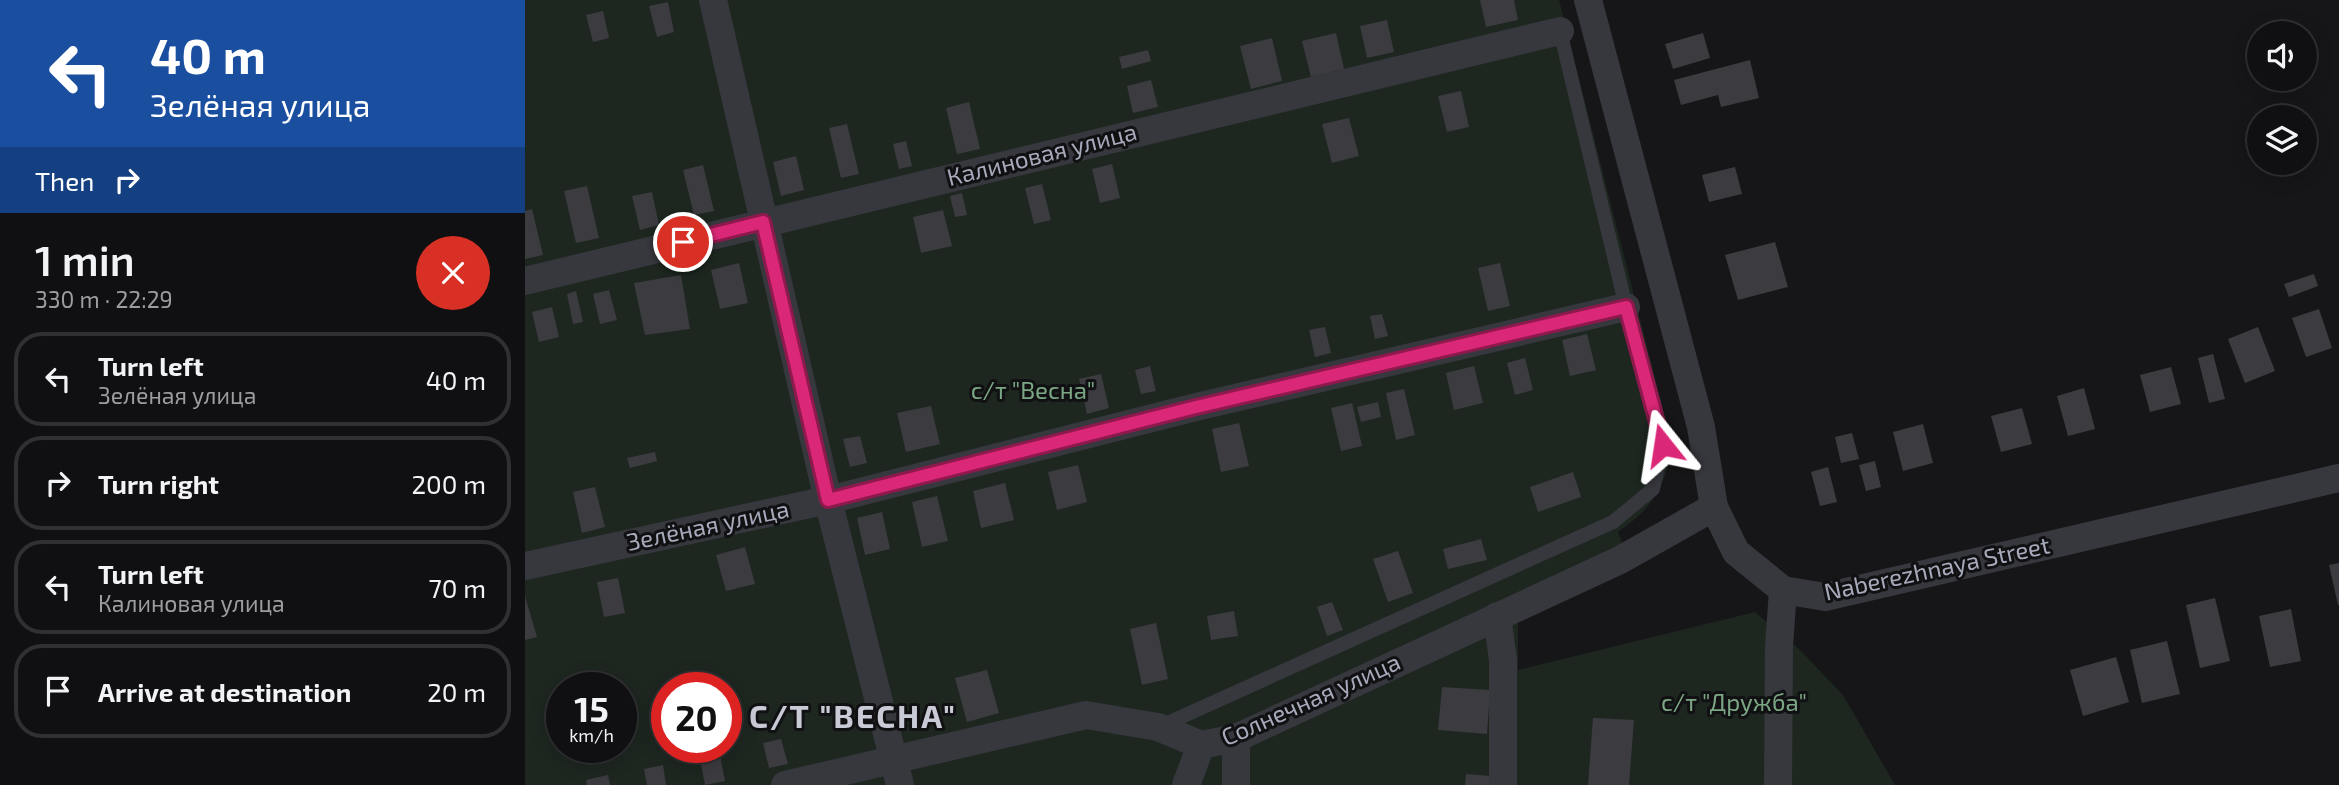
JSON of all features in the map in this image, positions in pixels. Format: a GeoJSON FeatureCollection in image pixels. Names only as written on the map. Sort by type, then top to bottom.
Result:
{"type":"FeatureCollection","features":[{"type":"Feature","properties":{"kind":"street"},"geometry":{"type":"LineString","coordinates":[[713,0],[828,500],[897,772]]}},
{"type":"Feature","properties":{"kind":"street","name":"Naberezhnaya Street"},"geometry":{"type":"LineString","coordinates":[[1588,0],[1701,427],[1714,507],[1736,552],[1783,590],[1825,597],[2339,478]]}},
{"type":"Feature","properties":{"kind":"street","name":"Калиновая улица"},"geometry":{"type":"LineString","coordinates":[[525,282],[763,222],[1560,31]]}},
{"type":"Feature","properties":{"kind":"street","name":"Зелёная улица"},"geometry":{"type":"LineString","coordinates":[[525,566],[828,500],[1196,407],[1626,307]]}},
{"type":"Feature","properties":{"kind":"street","name":"Солнечная улица"},"geometry":{"type":"LineString","coordinates":[[785,785],[897,772],[1086,715],[1158,727],[1201,745],[1236,738],[1620,559],[1714,507]]}},
{"type":"Feature","properties":{"kind":"street"},"geometry":{"type":"LineString","coordinates":[[1778,785],[1779,647],[1783,590]]}},
{"type":"Feature","properties":{"kind":"street"},"geometry":{"type":"LineString","coordinates":[[1497,616],[1503,660],[1503,785]]}},
{"type":"Feature","properties":{"kind":"street"},"geometry":{"type":"LineString","coordinates":[[1236,738],[1236,785]]}},
{"type":"Feature","properties":{"kind":"street"},"geometry":{"type":"LineString","coordinates":[[1186,785],[1201,745]]}},
{"type":"Feature","properties":{"kind":"lane"},"geometry":{"type":"LineString","coordinates":[[1158,727],[1613,523],[1653,489],[1663,445],[1626,307],[1560,31]]}},
{"type":"Feature","properties":{"kind":"green space","name":"с/т \"Весна\""},"geometry":{"type":"Polygon","coordinates":[[[525,0],[1559,0],[1673,449],[1665,476],[1655,496],[1640,514],[1618,532],[1630,565],[1518,622],[1518,670],[1755,612],[1799,649],[1843,695],[1895,785],[525,785],[525,0]]]}},
{"type":"Feature","properties":{"kind":"building"},"geometry":{"type":"Polygon","coordinates":[[[1480,0],[1514,0],[1518,20],[1486,27],[1480,0]]]}},
{"type":"Feature","properties":{"kind":"building"},"geometry":{"type":"Polygon","coordinates":[[[668,2],[674,32],[657,37],[649,6],[668,2]]]}},
{"type":"Feature","properties":{"kind":"building"},"geometry":{"type":"Polygon","coordinates":[[[603,11],[609,38],[593,42],[586,15],[603,11]]]}},
{"type":"Feature","properties":{"kind":"building"},"geometry":{"type":"Polygon","coordinates":[[[1387,20],[1394,52],[1367,58],[1360,26],[1387,20]]]}},
{"type":"Feature","properties":{"kind":"building"},"geometry":{"type":"Polygon","coordinates":[[[1336,33],[1344,69],[1311,77],[1302,41],[1336,33]]]}},
{"type":"Feature","properties":{"kind":"building"},"geometry":{"type":"Polygon","coordinates":[[[1703,33],[1710,58],[1673,69],[1665,44],[1703,33]]]}},
{"type":"Feature","properties":{"kind":"building"},"geometry":{"type":"Polygon","coordinates":[[[1272,38],[1282,81],[1251,89],[1240,46],[1272,38]]]}},
{"type":"Feature","properties":{"kind":"building"},"geometry":{"type":"Polygon","coordinates":[[[1148,50],[1151,61],[1122,69],[1119,57],[1148,50]]]}},
{"type":"Feature","properties":{"kind":"building"},"geometry":{"type":"Polygon","coordinates":[[[1750,60],[1759,98],[1721,107],[1718,95],[1681,105],[1674,80],[1750,60]]]}},
{"type":"Feature","properties":{"kind":"building"},"geometry":{"type":"Polygon","coordinates":[[[1151,80],[1158,107],[1133,113],[1127,86],[1151,80]]]}},
{"type":"Feature","properties":{"kind":"building"},"geometry":{"type":"Polygon","coordinates":[[[1461,91],[1469,127],[1447,132],[1438,96],[1461,91]]]}},
{"type":"Feature","properties":{"kind":"building"},"geometry":{"type":"Polygon","coordinates":[[[969,102],[980,149],[957,154],[946,108],[969,102]]]}},
{"type":"Feature","properties":{"kind":"building"},"geometry":{"type":"Polygon","coordinates":[[[1349,118],[1359,156],[1332,163],[1322,124],[1349,118]]]}},
{"type":"Feature","properties":{"kind":"building"},"geometry":{"type":"Polygon","coordinates":[[[847,124],[859,174],[841,178],[829,128],[847,124]]]}},
{"type":"Feature","properties":{"kind":"building"},"geometry":{"type":"Polygon","coordinates":[[[906,141],[912,166],[899,169],[893,144],[906,141]]]}},
{"type":"Feature","properties":{"kind":"building"},"geometry":{"type":"Polygon","coordinates":[[[796,156],[804,190],[781,196],[773,162],[796,156]]]}},
{"type":"Feature","properties":{"kind":"building"},"geometry":{"type":"Polygon","coordinates":[[[1112,164],[1120,198],[1100,203],[1092,169],[1112,164]]]}},
{"type":"Feature","properties":{"kind":"building"},"geometry":{"type":"Polygon","coordinates":[[[703,165],[714,211],[694,215],[683,170],[703,165]]]}},
{"type":"Feature","properties":{"kind":"building"},"geometry":{"type":"Polygon","coordinates":[[[1735,167],[1742,194],[1709,202],[1702,175],[1735,167]]]}},
{"type":"Feature","properties":{"kind":"building"},"geometry":{"type":"Polygon","coordinates":[[[1042,184],[1051,220],[1034,224],[1025,188],[1042,184]]]}},
{"type":"Feature","properties":{"kind":"building"},"geometry":{"type":"Polygon","coordinates":[[[587,186],[599,238],[576,243],[564,191],[587,186]]]}},
{"type":"Feature","properties":{"kind":"building"},"geometry":{"type":"Polygon","coordinates":[[[652,192],[659,225],[640,230],[632,196],[652,192]]]}},
{"type":"Feature","properties":{"kind":"building"},"geometry":{"type":"Polygon","coordinates":[[[962,193],[967,215],[955,217],[950,196],[962,193]]]}},
{"type":"Feature","properties":{"kind":"building"},"geometry":{"type":"Polygon","coordinates":[[[532,209],[543,255],[525,259],[525,211],[532,209]]]}},
{"type":"Feature","properties":{"kind":"building"},"geometry":{"type":"Polygon","coordinates":[[[943,210],[952,246],[921,253],[913,217],[943,210]]]}},
{"type":"Feature","properties":{"kind":"building"},"geometry":{"type":"Polygon","coordinates":[[[1775,242],[1788,287],[1738,300],[1725,255],[1775,242]]]}},
{"type":"Feature","properties":{"kind":"building"},"geometry":{"type":"Polygon","coordinates":[[[739,263],[748,303],[720,309],[711,270],[739,263]]]}},
{"type":"Feature","properties":{"kind":"building"},"geometry":{"type":"Polygon","coordinates":[[[1500,263],[1510,306],[1488,311],[1478,268],[1500,263]]]}},
{"type":"Feature","properties":{"kind":"building"},"geometry":{"type":"Polygon","coordinates":[[[2314,274],[2318,286],[2289,297],[2284,284],[2314,274]]]}},
{"type":"Feature","properties":{"kind":"building"},"geometry":{"type":"Polygon","coordinates":[[[681,275],[690,329],[645,335],[634,283],[681,275]]]}},
{"type":"Feature","properties":{"kind":"building"},"geometry":{"type":"Polygon","coordinates":[[[609,290],[617,320],[600,324],[593,294],[609,290]]]}},
{"type":"Feature","properties":{"kind":"building"},"geometry":{"type":"Polygon","coordinates":[[[576,291],[583,322],[573,324],[567,294],[576,291]]]}},
{"type":"Feature","properties":{"kind":"building"},"geometry":{"type":"Polygon","coordinates":[[[552,307],[559,337],[539,342],[532,312],[552,307]]]}},
{"type":"Feature","properties":{"kind":"building"},"geometry":{"type":"Polygon","coordinates":[[[2319,309],[2332,348],[2306,357],[2292,318],[2319,309]]]}},
{"type":"Feature","properties":{"kind":"building"},"geometry":{"type":"Polygon","coordinates":[[[1382,314],[1388,336],[1375,339],[1370,316],[1382,314]]]}},
{"type":"Feature","properties":{"kind":"building"},"geometry":{"type":"Polygon","coordinates":[[[1325,327],[1331,353],[1315,357],[1309,330],[1325,327]]]}},
{"type":"Feature","properties":{"kind":"building"},"geometry":{"type":"Polygon","coordinates":[[[2258,327],[2275,371],[2245,383],[2228,339],[2258,327]]]}},
{"type":"Feature","properties":{"kind":"building"},"geometry":{"type":"Polygon","coordinates":[[[1587,334],[1596,370],[1570,376],[1562,340],[1587,334]]]}},
{"type":"Feature","properties":{"kind":"building"},"geometry":{"type":"Polygon","coordinates":[[[2213,354],[2225,399],[2209,403],[2198,358],[2213,354]]]}},
{"type":"Feature","properties":{"kind":"building"},"geometry":{"type":"Polygon","coordinates":[[[1525,358],[1533,390],[1515,395],[1507,363],[1525,358]]]}},
{"type":"Feature","properties":{"kind":"building"},"geometry":{"type":"Polygon","coordinates":[[[1150,366],[1156,391],[1141,394],[1135,370],[1150,366]]]}},
{"type":"Feature","properties":{"kind":"building"},"geometry":{"type":"Polygon","coordinates":[[[1474,366],[1483,403],[1454,410],[1446,373],[1474,366]]]}},
{"type":"Feature","properties":{"kind":"building"},"geometry":{"type":"Polygon","coordinates":[[[2171,367],[2181,404],[2150,412],[2140,375],[2171,367]]]}},
{"type":"Feature","properties":{"kind":"building"},"geometry":{"type":"Polygon","coordinates":[[[1101,374],[1109,408],[1087,414],[1079,379],[1101,374]]]}},
{"type":"Feature","properties":{"kind":"building"},"geometry":{"type":"Polygon","coordinates":[[[2084,388],[2095,429],[2068,436],[2057,396],[2084,388]]]}},
{"type":"Feature","properties":{"kind":"building"},"geometry":{"type":"Polygon","coordinates":[[[1404,389],[1415,435],[1396,440],[1386,393],[1404,389]]]}},
{"type":"Feature","properties":{"kind":"building"},"geometry":{"type":"Polygon","coordinates":[[[1378,402],[1381,417],[1361,422],[1357,407],[1378,402]]]}},
{"type":"Feature","properties":{"kind":"building"},"geometry":{"type":"Polygon","coordinates":[[[1352,403],[1362,446],[1341,451],[1331,408],[1352,403]]]}},
{"type":"Feature","properties":{"kind":"building"},"geometry":{"type":"Polygon","coordinates":[[[931,406],[940,444],[906,452],[897,413],[931,406]]]}},
{"type":"Feature","properties":{"kind":"building"},"geometry":{"type":"Polygon","coordinates":[[[2022,408],[2032,444],[2001,452],[1991,416],[2022,408]]]}},
{"type":"Feature","properties":{"kind":"building"},"geometry":{"type":"Polygon","coordinates":[[[1239,423],[1249,466],[1221,472],[1212,429],[1239,423]]]}},
{"type":"Feature","properties":{"kind":"building"},"geometry":{"type":"Polygon","coordinates":[[[1923,424],[1933,463],[1903,471],[1893,432],[1923,424]]]}},
{"type":"Feature","properties":{"kind":"building"},"geometry":{"type":"Polygon","coordinates":[[[1852,433],[1859,459],[1841,463],[1835,437],[1852,433]]]}},
{"type":"Feature","properties":{"kind":"building"},"geometry":{"type":"Polygon","coordinates":[[[860,436],[867,463],[850,467],[843,439],[860,436]]]}},
{"type":"Feature","properties":{"kind":"building"},"geometry":{"type":"Polygon","coordinates":[[[655,452],[657,461],[630,468],[627,458],[655,452]]]}},
{"type":"Feature","properties":{"kind":"building"},"geometry":{"type":"Polygon","coordinates":[[[1875,461],[1881,487],[1866,491],[1859,465],[1875,461]]]}},
{"type":"Feature","properties":{"kind":"building"},"geometry":{"type":"Polygon","coordinates":[[[1078,465],[1087,502],[1057,510],[1048,472],[1078,465]]]}},
{"type":"Feature","properties":{"kind":"building"},"geometry":{"type":"Polygon","coordinates":[[[1828,467],[1837,502],[1820,506],[1811,472],[1828,467]]]}},
{"type":"Feature","properties":{"kind":"building"},"geometry":{"type":"Polygon","coordinates":[[[1573,472],[1581,497],[1538,512],[1530,487],[1573,472]]]}},
{"type":"Feature","properties":{"kind":"building"},"geometry":{"type":"Polygon","coordinates":[[[1005,483],[1014,520],[981,528],[973,491],[1005,483]]]}},
{"type":"Feature","properties":{"kind":"building"},"geometry":{"type":"Polygon","coordinates":[[[595,487],[605,527],[582,533],[573,492],[595,487]]]}},
{"type":"Feature","properties":{"kind":"building"},"geometry":{"type":"Polygon","coordinates":[[[937,496],[948,541],[922,547],[912,502],[937,496]]]}},
{"type":"Feature","properties":{"kind":"building"},"geometry":{"type":"Polygon","coordinates":[[[882,512],[890,549],[865,555],[857,518],[882,512]]]}},
{"type":"Feature","properties":{"kind":"building"},"geometry":{"type":"Polygon","coordinates":[[[1481,539],[1487,560],[1448,569],[1443,549],[1481,539]]]}},
{"type":"Feature","properties":{"kind":"building"},"geometry":{"type":"Polygon","coordinates":[[[745,547],[755,584],[726,591],[716,555],[745,547]]]}},
{"type":"Feature","properties":{"kind":"building"},"geometry":{"type":"Polygon","coordinates":[[[1398,551],[1413,593],[1388,602],[1373,559],[1398,551]]]}},
{"type":"Feature","properties":{"kind":"building"},"geometry":{"type":"Polygon","coordinates":[[[2339,563],[2339,605],[2338,605],[2329,565],[2339,563]]]}},
{"type":"Feature","properties":{"kind":"building"},"geometry":{"type":"Polygon","coordinates":[[[618,578],[625,613],[604,617],[597,582],[618,578]]]}},
{"type":"Feature","properties":{"kind":"building"},"geometry":{"type":"Polygon","coordinates":[[[525,596],[537,637],[525,640],[525,596]]]}},
{"type":"Feature","properties":{"kind":"building"},"geometry":{"type":"Polygon","coordinates":[[[2215,598],[2230,661],[2200,668],[2186,605],[2215,598]]]}},
{"type":"Feature","properties":{"kind":"building"},"geometry":{"type":"Polygon","coordinates":[[[1332,602],[1343,630],[1327,636],[1317,607],[1332,602]]]}},
{"type":"Feature","properties":{"kind":"building"},"geometry":{"type":"Polygon","coordinates":[[[2291,609],[2301,661],[2270,667],[2259,616],[2291,609]]]}},
{"type":"Feature","properties":{"kind":"building"},"geometry":{"type":"Polygon","coordinates":[[[1234,611],[1238,636],[1211,640],[1207,616],[1234,611]]]}},
{"type":"Feature","properties":{"kind":"building"},"geometry":{"type":"Polygon","coordinates":[[[1156,623],[1168,679],[1142,685],[1130,629],[1156,623]]]}},
{"type":"Feature","properties":{"kind":"building"},"geometry":{"type":"Polygon","coordinates":[[[2167,641],[2180,694],[2142,703],[2130,650],[2167,641]]]}},
{"type":"Feature","properties":{"kind":"building"},"geometry":{"type":"Polygon","coordinates":[[[2116,657],[2129,702],[2083,716],[2070,670],[2116,657]]]}},
{"type":"Feature","properties":{"kind":"building"},"geometry":{"type":"Polygon","coordinates":[[[987,670],[999,713],[967,722],[955,678],[987,670]]]}},
{"type":"Feature","properties":{"kind":"building"},"geometry":{"type":"Polygon","coordinates":[[[1442,687],[1490,690],[1487,734],[1438,730],[1442,687]]]}},
{"type":"Feature","properties":{"kind":"building"},"geometry":{"type":"Polygon","coordinates":[[[1593,718],[1634,720],[1629,785],[1588,785],[1593,718]]]}},
{"type":"Feature","properties":{"kind":"building"},"geometry":{"type":"Polygon","coordinates":[[[781,739],[788,764],[769,768],[763,743],[781,739]]]}},
{"type":"Feature","properties":{"kind":"building"},"geometry":{"type":"Polygon","coordinates":[[[701,763],[722,763],[725,781],[705,785],[701,763]]]}},
{"type":"Feature","properties":{"kind":"building"},"geometry":{"type":"Polygon","coordinates":[[[663,765],[666,785],[647,785],[644,769],[663,765]]]}},
{"type":"Feature","properties":{"kind":"building"},"geometry":{"type":"Polygon","coordinates":[[[1466,774],[1492,776],[1491,785],[1465,785],[1466,774]]]}},
{"type":"Feature","properties":{"kind":"building"},"geometry":{"type":"Polygon","coordinates":[[[608,775],[610,785],[587,785],[586,780],[608,775]]]}},
{"type":"Feature","properties":{"kind":"district","name":"С/Т \"ВЕСНА\""},"geometry":{"type":"Point","coordinates":[853,717]}},
{"type":"Feature","properties":{"kind":"route"},"geometry":{"type":"LineString","coordinates":[[683,242],[763,222],[828,500],[1196,407],[1626,307],[1663,445]]}},
{"type":"Feature","properties":{"kind":"park label","name":"с/т \"Дружба\""},"geometry":{"type":"Point","coordinates":[1734,703]}}]}
